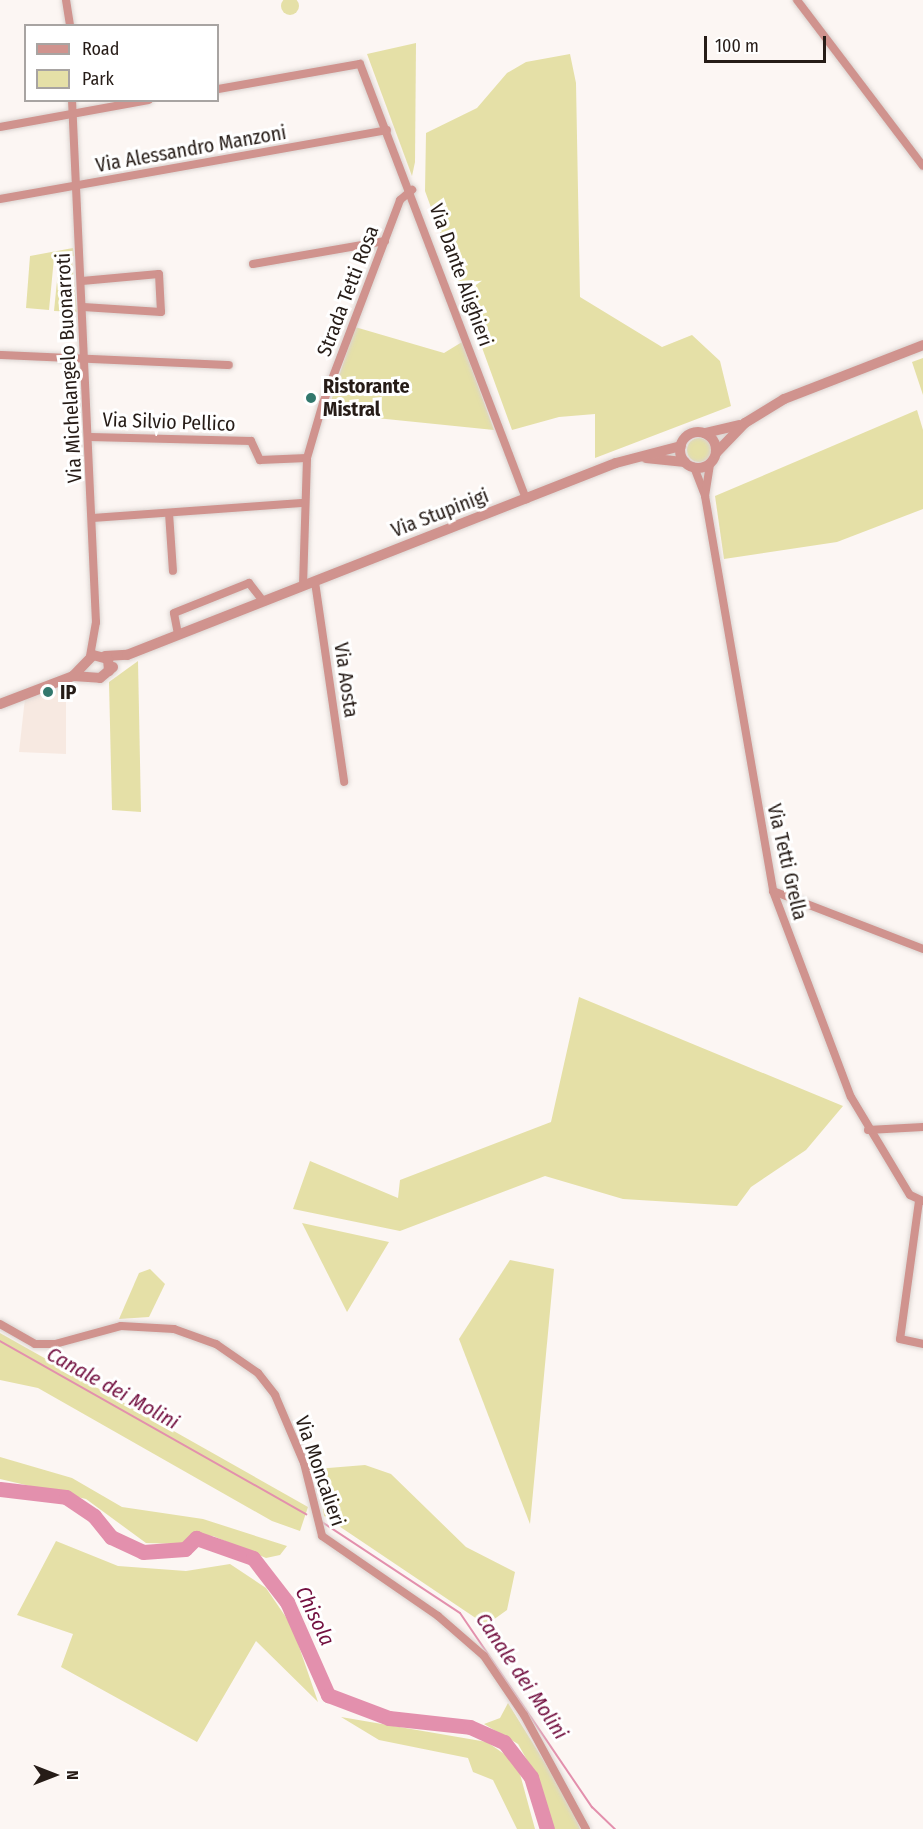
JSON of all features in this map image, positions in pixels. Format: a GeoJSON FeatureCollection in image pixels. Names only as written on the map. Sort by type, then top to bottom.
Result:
{"type":"FeatureCollection","features":[{"type":"Feature","properties":{"kind":"street"},"geometry":{"type":"LineString","coordinates":[[797,0],[923,166]]}},
{"type":"Feature","properties":{"kind":"street"},"geometry":{"type":"LineString","coordinates":[[68,2],[70,24]]}},
{"type":"Feature","properties":{"kind":"street","name":"Via Dante Alighieri"},"geometry":{"type":"LineString","coordinates":[[219,89],[360,64],[411,190],[526,500]]}},
{"type":"Feature","properties":{"kind":"street","name":"Via Michelangelo Buonarroti"},"geometry":{"type":"LineString","coordinates":[[72,102],[90,436],[95,658]]}},
{"type":"Feature","properties":{"kind":"street"},"geometry":{"type":"LineString","coordinates":[[0,127],[138,102]]}},
{"type":"Feature","properties":{"kind":"street","name":"Via Alessandro Manzoni"},"geometry":{"type":"LineString","coordinates":[[0,199],[387,130]]}},
{"type":"Feature","properties":{"kind":"street","name":"Strada Tetti Rosa"},"geometry":{"type":"LineString","coordinates":[[303,586],[304,503],[308,458],[376,262],[400,200],[411,190]]}},
{"type":"Feature","properties":{"kind":"street"},"geometry":{"type":"LineString","coordinates":[[254,264],[385,241]]}},
{"type":"Feature","properties":{"kind":"street"},"geometry":{"type":"LineString","coordinates":[[82,281],[159,274],[161,312],[83,307]]}},
{"type":"Feature","properties":{"kind":"street","name":"Via Stupinigi"},"geometry":{"type":"LineString","coordinates":[[630,459],[690,464],[713,458],[745,423],[784,399],[923,345]]}},
{"type":"Feature","properties":{"kind":"street"},"geometry":{"type":"LineString","coordinates":[[0,355],[228,364]]}},
{"type":"Feature","properties":{"kind":"street","name":"Via Stupinigi"},"geometry":{"type":"LineString","coordinates":[[95,658],[127,655],[630,459],[681,446],[688,435],[745,423]]}},
{"type":"Feature","properties":{"kind":"street"},"geometry":{"type":"LineString","coordinates":[[705,433],[713,458]]}},
{"type":"Feature","properties":{"kind":"street","name":"Via Silvio Pellico"},"geometry":{"type":"LineString","coordinates":[[90,436],[251,441],[260,460],[308,458]]}},
{"type":"Feature","properties":{"kind":"street"},"geometry":{"type":"LineString","coordinates":[[681,446],[690,464]]}},
{"type":"Feature","properties":{"kind":"street","name":"Via Tetti Grella"},"geometry":{"type":"LineString","coordinates":[[705,496],[713,458]]}},
{"type":"Feature","properties":{"kind":"street","name":"Via Tetti Grella"},"geometry":{"type":"LineString","coordinates":[[690,464],[705,496],[773,891],[846,1086],[868,1130],[921,1201]]}},
{"type":"Feature","properties":{"kind":"street"},"geometry":{"type":"LineString","coordinates":[[93,518],[304,503]]}},
{"type":"Feature","properties":{"kind":"street"},"geometry":{"type":"LineString","coordinates":[[170,513],[173,571]]}},
{"type":"Feature","properties":{"kind":"street","name":"Via Aosta"},"geometry":{"type":"LineString","coordinates":[[315,582],[344,782]]}},
{"type":"Feature","properties":{"kind":"street"},"geometry":{"type":"LineString","coordinates":[[178,634],[174,613],[249,583],[263,601]]}},
{"type":"Feature","properties":{"kind":"street","name":"Via Stupinigi"},"geometry":{"type":"LineString","coordinates":[[92,677],[109,670],[127,655]]}},
{"type":"Feature","properties":{"kind":"street"},"geometry":{"type":"LineString","coordinates":[[95,658],[109,670]]}},
{"type":"Feature","properties":{"kind":"street"},"geometry":{"type":"LineString","coordinates":[[0,704],[73,676],[95,658]]}},
{"type":"Feature","properties":{"kind":"street"},"geometry":{"type":"LineString","coordinates":[[73,676],[92,677],[95,658]]}},
{"type":"Feature","properties":{"kind":"street"},"geometry":{"type":"LineString","coordinates":[[773,891],[923,949]]}},
{"type":"Feature","properties":{"kind":"street"},"geometry":{"type":"LineString","coordinates":[[868,1130],[923,1127]]}},
{"type":"Feature","properties":{"kind":"street"},"geometry":{"type":"LineString","coordinates":[[921,1201],[900,1340],[923,1344]]}},
{"type":"Feature","properties":{"kind":"street","name":"Via Moncalieri"},"geometry":{"type":"LineString","coordinates":[[0,1324],[17,1336],[45,1344],[121,1326],[174,1329],[216,1344],[258,1373],[275,1395],[304,1462],[322,1536],[438,1616],[484,1656],[524,1715],[586,1829]]}},
{"type":"Feature","properties":{"kind":"shaded area"},"geometry":{"type":"Polygon","coordinates":[[[66,684],[66,754],[19,752],[25,698],[66,684]]]}},
{"type":"Feature","properties":{"kind":"green space"},"geometry":{"type":"Polygon","coordinates":[[[283,-1],[297,-1],[299,10],[294,15],[286,15],[281,10],[283,-1]]]}},
{"type":"Feature","properties":{"kind":"green space"},"geometry":{"type":"Polygon","coordinates":[[[416,43],[415,162],[412,176],[367,54],[416,43]]]}},
{"type":"Feature","properties":{"kind":"green space"},"geometry":{"type":"Polygon","coordinates":[[[570,54],[576,83],[580,297],[662,347],[692,335],[720,361],[731,406],[595,458],[595,414],[559,417],[512,430],[425,191],[426,133],[477,108],[507,73],[526,62],[570,54]]]}},
{"type":"Feature","properties":{"kind":"green space"},"geometry":{"type":"Polygon","coordinates":[[[73,248],[74,256],[54,258],[49,310],[26,308],[30,256],[73,248]]]}},
{"type":"Feature","properties":{"kind":"green space"},"geometry":{"type":"Polygon","coordinates":[[[59,261],[72,261],[77,312],[54,311],[59,261]]]}},
{"type":"Feature","properties":{"kind":"green space"},"geometry":{"type":"Polygon","coordinates":[[[355,327],[444,353],[462,342],[494,430],[327,413],[355,327]]]}},
{"type":"Feature","properties":{"kind":"green space"},"geometry":{"type":"Polygon","coordinates":[[[923,358],[923,395],[912,362],[923,358]]]}},
{"type":"Feature","properties":{"kind":"green space"},"geometry":{"type":"Polygon","coordinates":[[[917,410],[923,430],[923,509],[837,542],[724,559],[715,496],[917,410]]]}},
{"type":"Feature","properties":{"kind":"green space"},"geometry":{"type":"Polygon","coordinates":[[[699,438],[708,441],[711,450],[708,459],[699,462],[690,459],[687,450],[690,441],[699,438]]]}},
{"type":"Feature","properties":{"kind":"green space"},"geometry":{"type":"Polygon","coordinates":[[[138,661],[141,812],[112,810],[109,682],[138,661]]]}},
{"type":"Feature","properties":{"kind":"green space"},"geometry":{"type":"Polygon","coordinates":[[[579,997],[843,1106],[806,1150],[751,1187],[737,1206],[623,1199],[545,1176],[400,1231],[293,1209],[310,1161],[398,1198],[400,1180],[551,1122],[579,997]]]}},
{"type":"Feature","properties":{"kind":"green space"},"geometry":{"type":"Polygon","coordinates":[[[302,1223],[389,1242],[347,1312],[302,1223]]]}},
{"type":"Feature","properties":{"kind":"green space"},"geometry":{"type":"Polygon","coordinates":[[[510,1260],[554,1269],[530,1524],[459,1339],[510,1260]]]}},
{"type":"Feature","properties":{"kind":"green space"},"geometry":{"type":"Polygon","coordinates":[[[150,1269],[165,1284],[149,1317],[119,1319],[139,1273],[150,1269]]]}},
{"type":"Feature","properties":{"kind":"green space"},"geometry":{"type":"Polygon","coordinates":[[[0,1333],[308,1507],[300,1531],[272,1521],[38,1388],[0,1380],[0,1333]]]}},
{"type":"Feature","properties":{"kind":"green space"},"geometry":{"type":"Polygon","coordinates":[[[0,1457],[72,1478],[122,1507],[203,1519],[287,1546],[280,1555],[266,1558],[213,1536],[195,1535],[181,1544],[146,1543],[86,1499],[0,1479],[0,1457]]]}},
{"type":"Feature","properties":{"kind":"green space"},"geometry":{"type":"Polygon","coordinates":[[[365,1465],[391,1474],[466,1547],[515,1572],[507,1610],[486,1625],[324,1516],[316,1469],[365,1465]]]}},
{"type":"Feature","properties":{"kind":"green space"},"geometry":{"type":"Polygon","coordinates":[[[56,1541],[118,1566],[186,1571],[230,1564],[266,1588],[292,1626],[318,1702],[256,1641],[197,1742],[61,1667],[73,1634],[17,1615],[56,1541]]]}},
{"type":"Feature","properties":{"kind":"green space"},"geometry":{"type":"Polygon","coordinates":[[[508,1703],[571,1805],[580,1829],[554,1829],[536,1776],[518,1744],[484,1724],[500,1718],[508,1703]]]}},
{"type":"Feature","properties":{"kind":"green space"},"geometry":{"type":"Polygon","coordinates":[[[341,1717],[487,1742],[517,1763],[535,1829],[517,1829],[493,1780],[473,1772],[468,1758],[379,1740],[341,1717]]]}},
{"type":"Feature","properties":{"kind":"waterway","name":"Canale dei Molini"},"geometry":{"type":"LineString","coordinates":[[0,1341],[306,1514]]}},
{"type":"Feature","properties":{"kind":"waterway","name":"Chisola"},"geometry":{"type":"LineString","coordinates":[[0,1489],[66,1497],[94,1516],[111,1537],[143,1552],[185,1549],[196,1538],[253,1558],[287,1602],[328,1695],[389,1718],[470,1727],[504,1742],[531,1777],[547,1829]]}},
{"type":"Feature","properties":{"kind":"waterway","name":"Canale dei Molini"},"geometry":{"type":"LineString","coordinates":[[322,1522],[460,1613],[592,1807],[615,1829]]}},
{"type":"Feature","properties":{"kind":"place","name":"Ristorante Mistral"},"geometry":{"type":"Point","coordinates":[311,398]}},
{"type":"Feature","properties":{"kind":"place","name":"IP"},"geometry":{"type":"Point","coordinates":[48,692]}}]}
